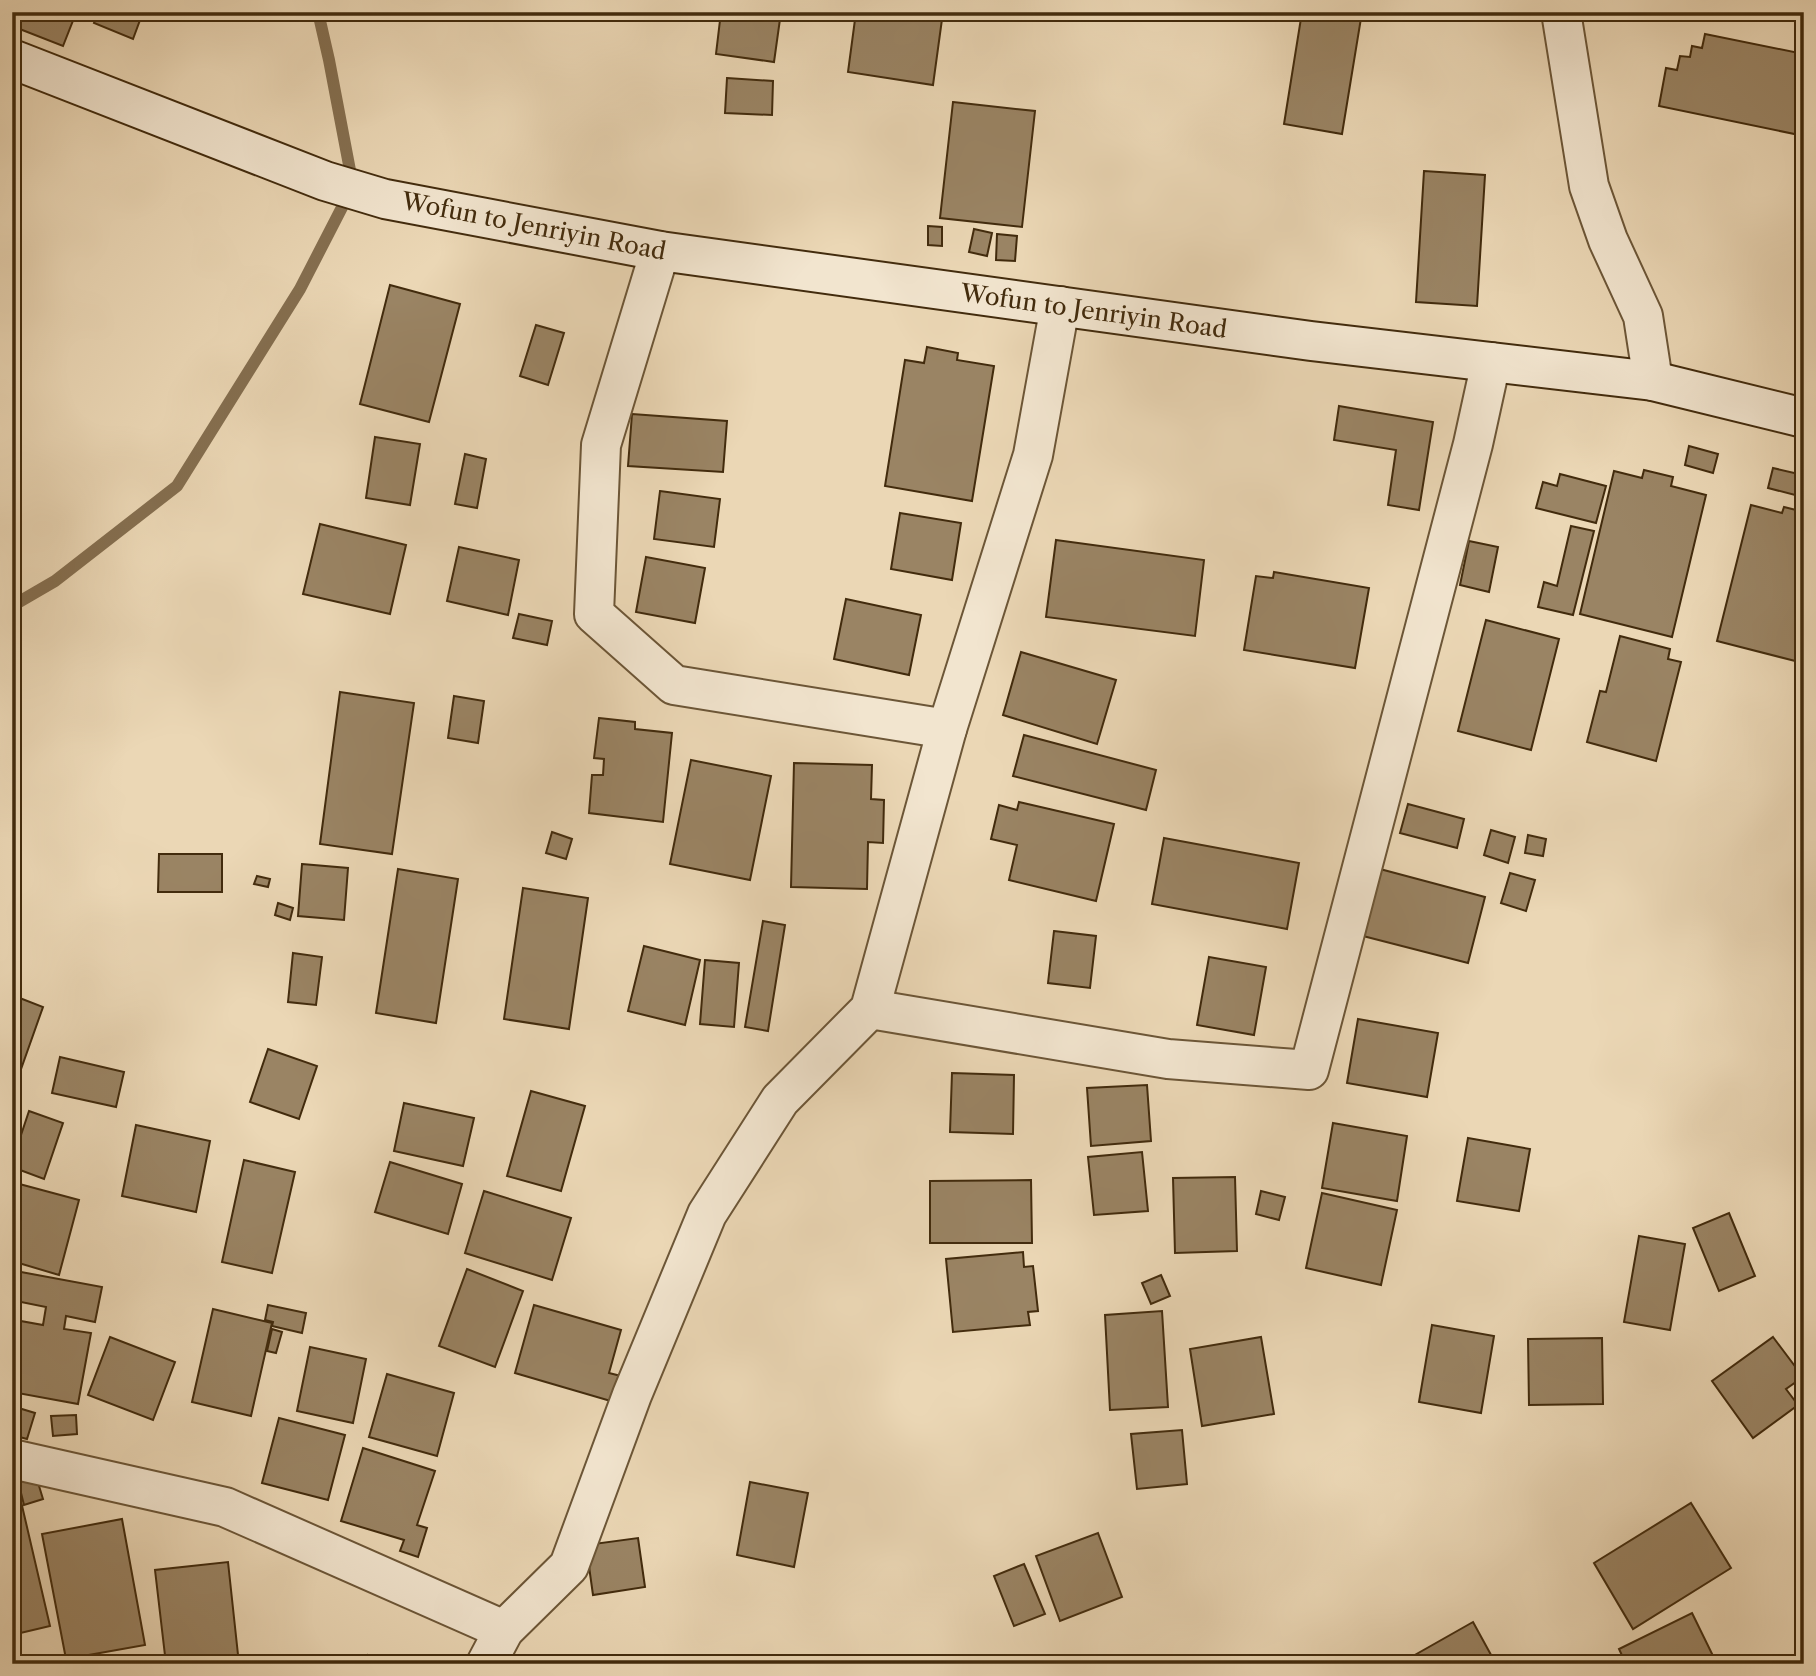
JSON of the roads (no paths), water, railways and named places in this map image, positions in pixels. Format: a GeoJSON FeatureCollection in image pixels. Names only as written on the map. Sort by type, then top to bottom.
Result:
{"type":"FeatureCollection","features":[{"type":"Feature","properties":{"kind":"street"},"geometry":{"type":"LineString","coordinates":[[1560,12],[1589,186],[1608,240],[1643,316],[1653,381]]}},
{"type":"Feature","properties":{"kind":"street","name":"Wofun to Jenriyin Road"},"geometry":{"type":"LineString","coordinates":[[12,59],[325,181],[385,199],[660,251],[1311,341],[1653,381],[1804,418]]}},
{"type":"Feature","properties":{"kind":"street"},"geometry":{"type":"LineString","coordinates":[[660,251],[601,445],[594,614],[674,685],[947,729]]}},
{"type":"Feature","properties":{"kind":"street"},"geometry":{"type":"LineString","coordinates":[[486,1664],[504,1630],[569,1566],[632,1395],[707,1214],[780,1100],[870,1009],[947,729],[1033,455],[1060,306]]}},
{"type":"Feature","properties":{"kind":"street"},"geometry":{"type":"LineString","coordinates":[[870,1009],[1168,1059],[1309,1070],[1473,444],[1491,362]]}},
{"type":"Feature","properties":{"kind":"street"},"geometry":{"type":"LineString","coordinates":[[12,1460],[225,1507],[504,1630]]}},
{"type":"Feature","properties":{"kind":"waterway"},"geometry":{"type":"LineString","coordinates":[[12,606],[55,581],[177,486],[300,289],[353,186],[318,12]]}}]}
